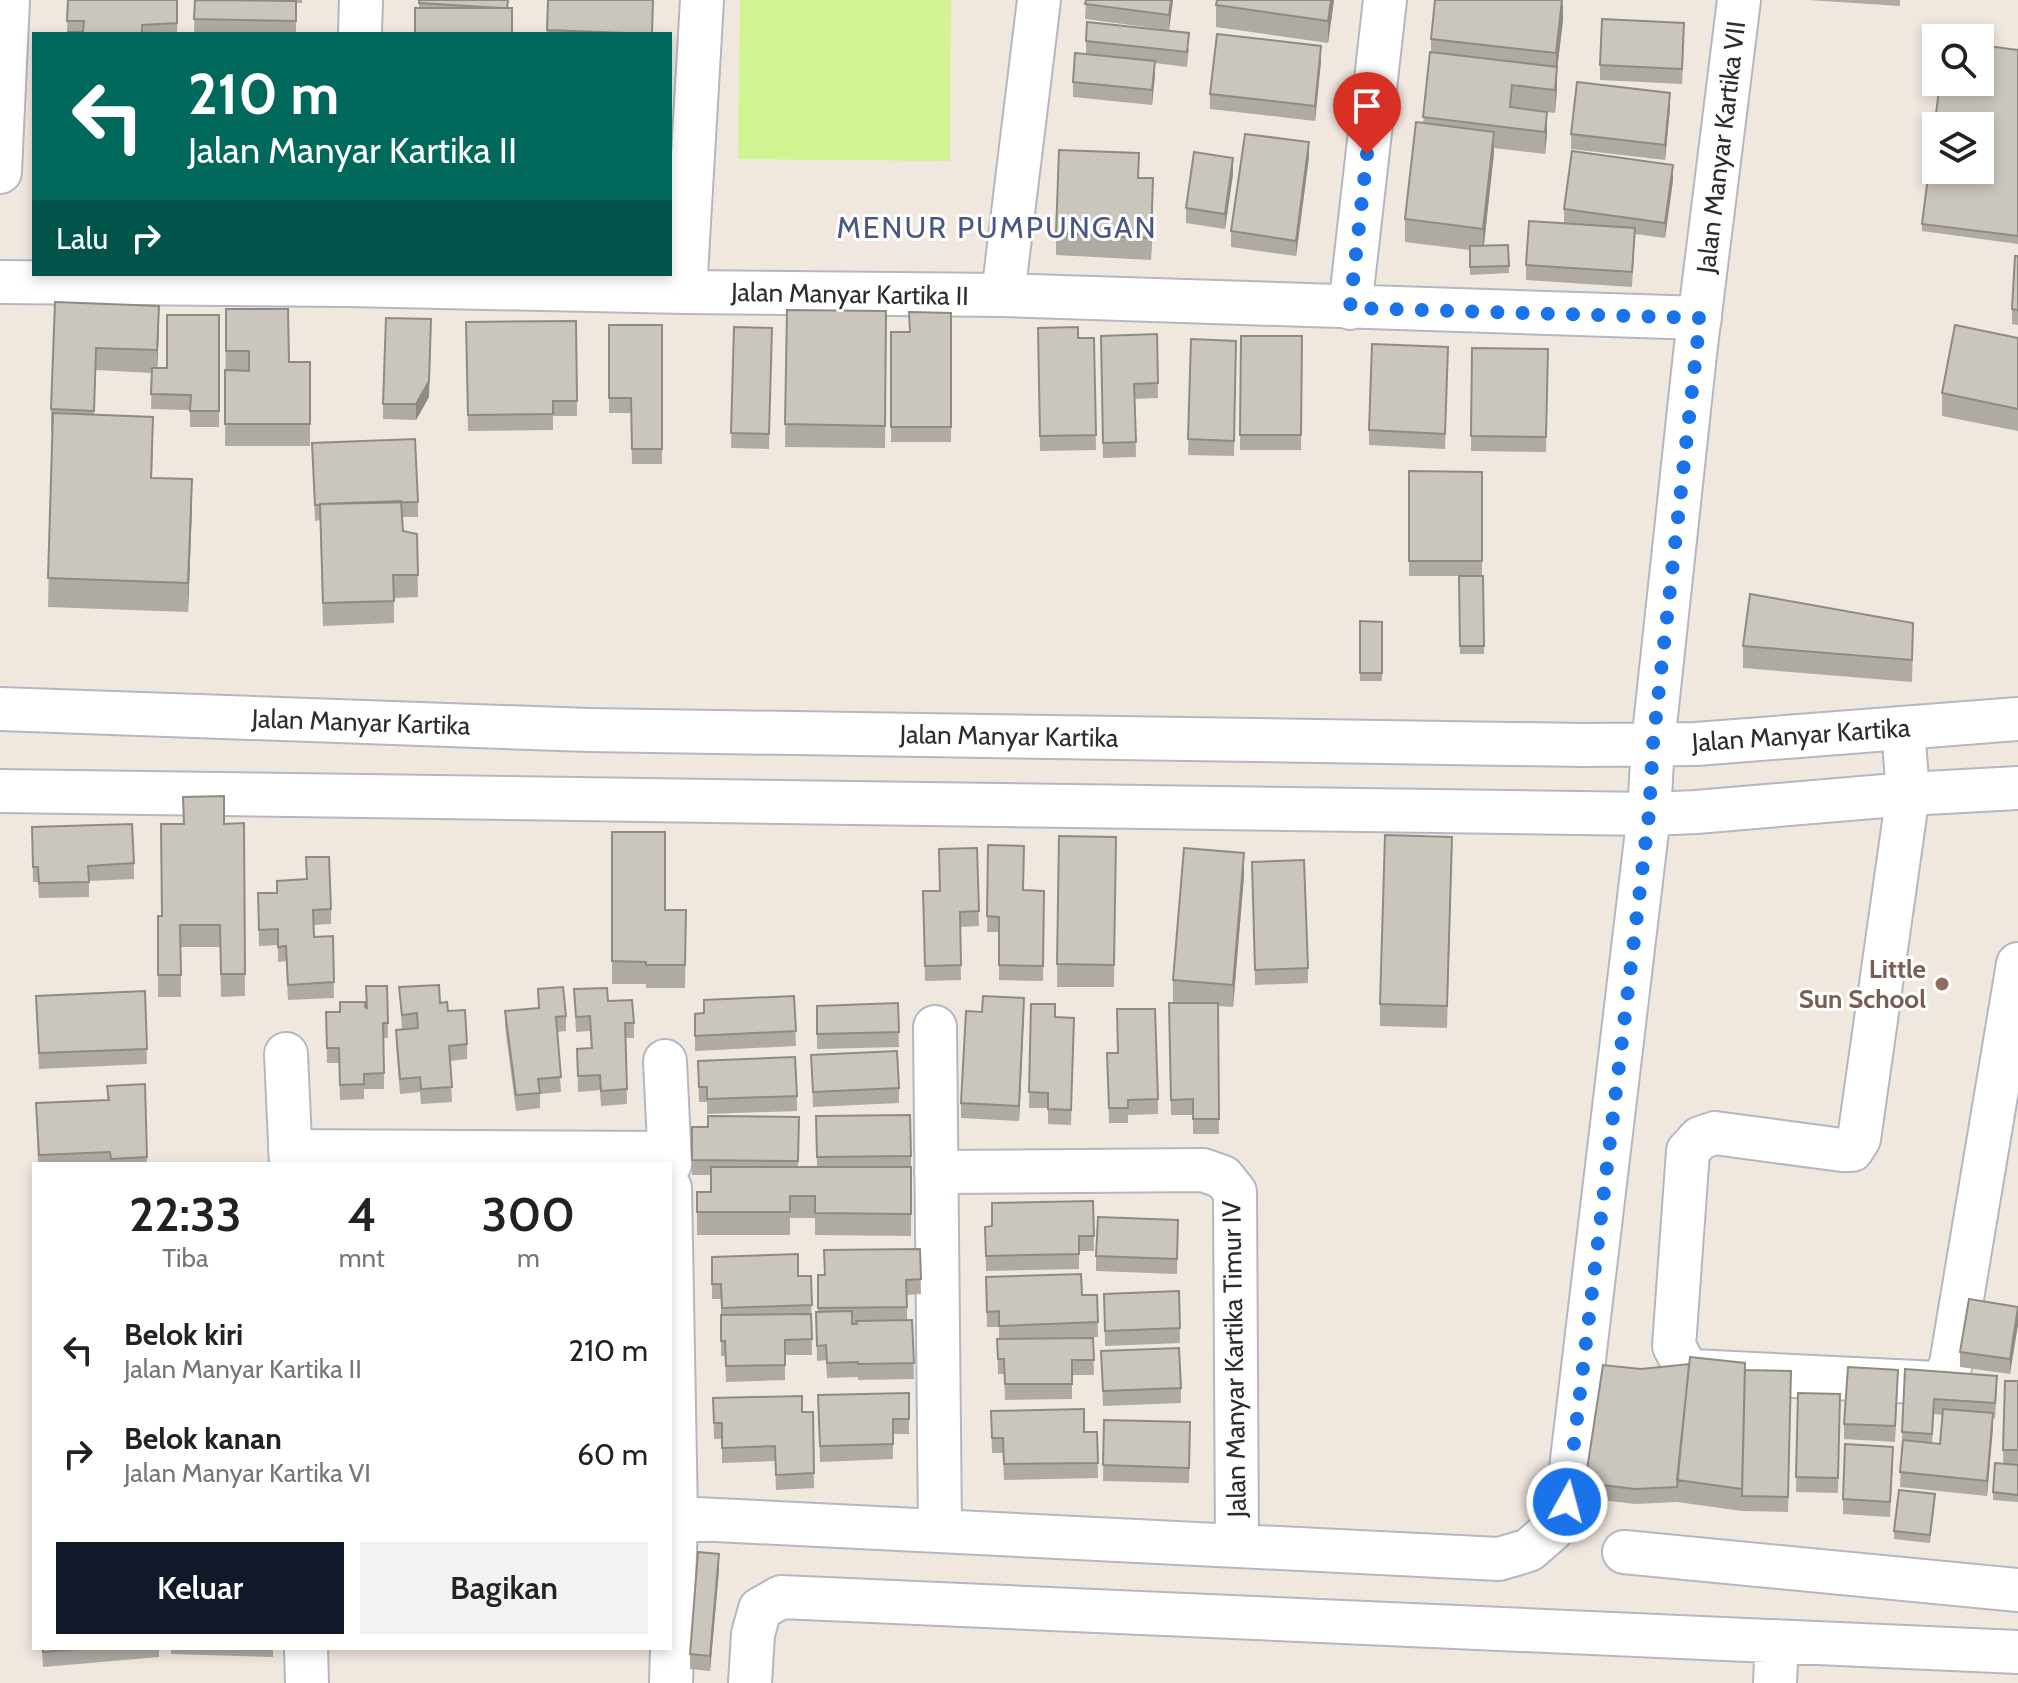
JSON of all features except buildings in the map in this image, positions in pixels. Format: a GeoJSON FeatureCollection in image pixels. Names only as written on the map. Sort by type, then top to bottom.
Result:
{"type":"FeatureCollection","features":[{"type":"Feature","properties":{"kind":"street"},"geometry":{"type":"LineString","coordinates":[[0,172],[8,0]]}},
{"type":"Feature","properties":{"kind":"street"},"geometry":{"type":"LineString","coordinates":[[360,32],[361,0]]}},
{"type":"Feature","properties":{"kind":"street"},"geometry":{"type":"LineString","coordinates":[[685,292],[702,0]]}},
{"type":"Feature","properties":{"kind":"street"},"geometry":{"type":"LineString","coordinates":[[1003,295],[1039,0]]}},
{"type":"Feature","properties":{"kind":"street"},"geometry":{"type":"LineString","coordinates":[[1350,308],[1385,0]]}},
{"type":"Feature","properties":{"kind":"street","name":"Jalan Manyar Kartika VII"},"geometry":{"type":"LineString","coordinates":[[1552,1530],[1567,1502],[1649,814],[1653,744],[1700,318],[1739,0]]}},
{"type":"Feature","properties":{"kind":"street","name":"Jalan Manyar Kartika II"},"geometry":{"type":"LineString","coordinates":[[0,282],[347,279],[685,292],[1003,295],[1700,318]]}},
{"type":"Feature","properties":{"kind":"street","name":"Jalan Manyar Kartika"},"geometry":{"type":"LineString","coordinates":[[0,709],[589,730],[1583,745],[1696,744],[2018,719]]}},
{"type":"Feature","properties":{"kind":"street"},"geometry":{"type":"LineString","coordinates":[[1903,728],[1908,794],[1859,1139],[1852,1150],[1842,1150],[1715,1133],[1700,1138],[1688,1151],[1674,1346],[1684,1365],[1693,1371],[1937,1383],[1944,1380],[1951,1364],[2018,964]]}},
{"type":"Feature","properties":{"kind":"street"},"geometry":{"type":"LineString","coordinates":[[0,791],[1649,814],[2018,788]]}},
{"type":"Feature","properties":{"kind":"street"},"geometry":{"type":"LineString","coordinates":[[935,1027],[940,1531]]}},
{"type":"Feature","properties":{"kind":"street"},"geometry":{"type":"LineString","coordinates":[[286,1054],[291,1158],[443,1162]]}},
{"type":"Feature","properties":{"kind":"street"},"geometry":{"type":"LineString","coordinates":[[665,1061],[670,1162]]}},
{"type":"Feature","properties":{"kind":"street","name":"Jalan Manyar Kartika Timur IV"},"geometry":{"type":"LineString","coordinates":[[936,1172],[1203,1170],[1223,1177],[1235,1192],[1237,1545]]}},
{"type":"Feature","properties":{"kind":"street"},"geometry":{"type":"LineString","coordinates":[[671,1683],[676,1518],[672,1285]]}},
{"type":"Feature","properties":{"kind":"street","name":"Jalan Manyar Kartika Timur IV"},"geometry":{"type":"LineString","coordinates":[[676,1518],[1499,1559],[1529,1550],[1552,1530]]}},
{"type":"Feature","properties":{"kind":"street"},"geometry":{"type":"LineString","coordinates":[[1624,1552],[2018,1590]]}},
{"type":"Feature","properties":{"kind":"street"},"geometry":{"type":"LineString","coordinates":[[750,1683],[753,1634],[760,1609],[781,1597],[2018,1652]]}},
{"type":"Feature","properties":{"kind":"street"},"geometry":{"type":"LineString","coordinates":[[1775,1683],[1777,1641]]}},
{"type":"Feature","properties":{"kind":"street"},"geometry":{"type":"LineString","coordinates":[[306,1650],[307,1683]]}},
{"type":"Feature","properties":{"kind":"green space"},"geometry":{"type":"Polygon","coordinates":[[[740,0],[951,0],[950,161],[738,159],[740,0]]]}},
{"type":"Feature","properties":{"kind":"place","name":"Little Sun School"},"geometry":{"type":"Point","coordinates":[1942,984]}},
{"type":"Feature","properties":{"kind":"district","name":"MENUR PUMPUNGAN"},"geometry":{"type":"Point","coordinates":[997,227]}},
{"type":"Feature","properties":{"kind":"route"},"geometry":{"type":"LineString","coordinates":[[1367,154],[1350,308],[1700,318],[1653,744],[1649,814],[1567,1502]]}}]}
